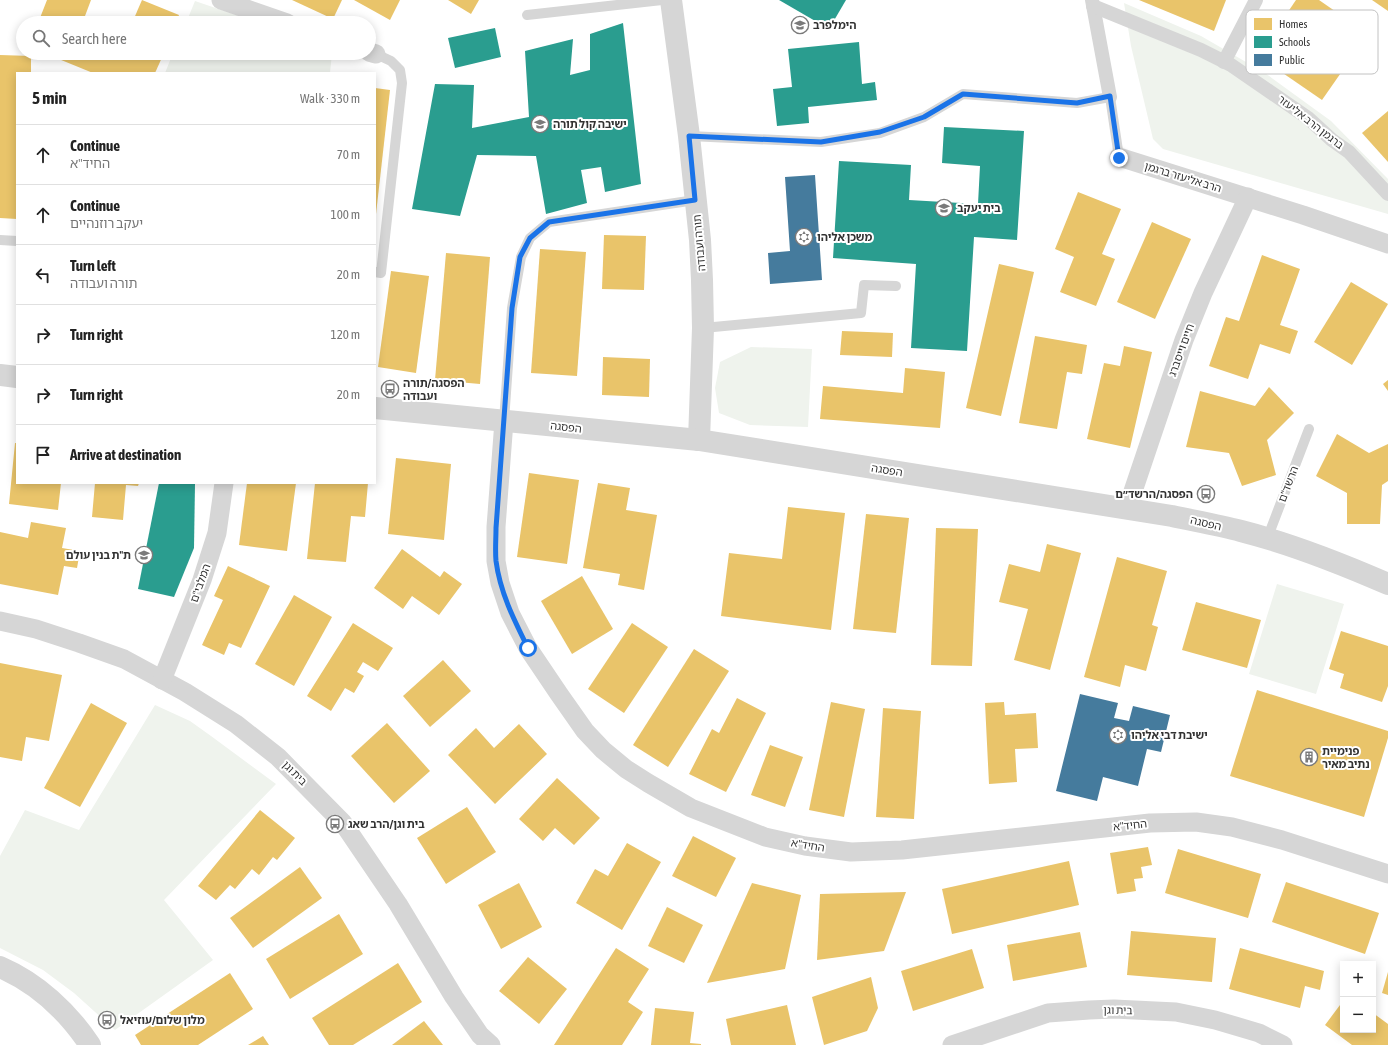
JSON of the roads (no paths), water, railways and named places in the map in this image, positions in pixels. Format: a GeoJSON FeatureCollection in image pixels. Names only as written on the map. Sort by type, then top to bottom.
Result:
{"type":"FeatureCollection","features":[{"type":"Feature","properties":{"kind":"street"},"geometry":{"type":"LineString","coordinates":[[221,0],[267,16]]}},
{"type":"Feature","properties":{"kind":"street","name":"תורה ועבודה"},"geometry":{"type":"LineString","coordinates":[[671,0],[689,136],[700,240],[703,328],[699,440]]}},
{"type":"Feature","properties":{"kind":"street"},"geometry":{"type":"LineString","coordinates":[[1251,10],[1256,0]]}},
{"type":"Feature","properties":{"kind":"street","name":"ברגמן הרב אליעזר"},"geometry":{"type":"LineString","coordinates":[[1093,3],[1201,50],[1224,62],[1270,91],[1308,118],[1332,140],[1349,152],[1388,194]]}},
{"type":"Feature","properties":{"kind":"street","name":"ברגמן הרב אליעזר"},"geometry":{"type":"LineString","coordinates":[[1093,3],[1110,96]]}},
{"type":"Feature","properties":{"kind":"street"},"geometry":{"type":"LineString","coordinates":[[1224,62],[1246,19]]}},
{"type":"Feature","properties":{"kind":"street","name":"הרב אליעזר ברגמן"},"geometry":{"type":"LineString","coordinates":[[1119,158],[1248,197]]}},
{"type":"Feature","properties":{"kind":"street"},"geometry":{"type":"LineString","coordinates":[[1248,197],[1388,244]]}},
{"type":"Feature","properties":{"kind":"street","name":"חיים וייסברג"},"geometry":{"type":"LineString","coordinates":[[1127,509],[1184,340],[1203,293],[1248,197]]}},
{"type":"Feature","properties":{"kind":"street"},"geometry":{"type":"LineString","coordinates":[[0,375],[16,377]]}},
{"type":"Feature","properties":{"kind":"street","name":"הפסגה"},"geometry":{"type":"LineString","coordinates":[[376,408],[699,440],[1172,516],[1242,532],[1296,548],[1344,565],[1388,584]]}},
{"type":"Feature","properties":{"kind":"street","name":"החיד\"א"},"geometry":{"type":"LineString","coordinates":[[504,421],[496,528],[496,561],[500,583],[510,613],[528,648],[585,731],[603,750],[626,769],[691,808],[765,837],[805,846],[851,852],[902,850],[1150,823],[1196,822],[1232,827],[1282,840],[1388,874]]}},
{"type":"Feature","properties":{"kind":"street","name":"המלבי\"ם"},"geometry":{"type":"LineString","coordinates":[[162,680],[202,580],[217,533],[224,484]]}},
{"type":"Feature","properties":{"kind":"street","name":"בית וגן"},"geometry":{"type":"LineString","coordinates":[[0,621],[36,629],[124,659],[185,692],[236,724],[278,756],[343,823],[398,904],[454,997],[480,1035],[491,1045]]}},
{"type":"Feature","properties":{"kind":"street"},"geometry":{"type":"LineString","coordinates":[[0,967],[32,986],[59,1007],[90,1045]]}},
{"type":"Feature","properties":{"kind":"street","name":"בית וגן"},"geometry":{"type":"LineString","coordinates":[[952,1045],[1048,1013],[1089,1010],[1176,1012],[1215,1020],[1259,1033],[1283,1045]]}},
{"type":"Feature","properties":{"kind":"lane"},"geometry":{"type":"LineString","coordinates":[[527,15],[662,0]]}},
{"type":"Feature","properties":{"kind":"lane"},"geometry":{"type":"LineString","coordinates":[[376,54],[391,61],[400,70],[402,83],[378,273]]}},
{"type":"Feature","properties":{"kind":"lane"},"geometry":{"type":"LineString","coordinates":[[689,136],[821,142],[880,132],[924,117],[963,94],[1077,103],[1110,96],[1119,158]]}},
{"type":"Feature","properties":{"kind":"lane"},"geometry":{"type":"LineString","coordinates":[[504,421],[512,308],[520,257],[530,238],[549,222],[695,200]]}},
{"type":"Feature","properties":{"kind":"lane"},"geometry":{"type":"LineString","coordinates":[[0,240],[16,241]]}},
{"type":"Feature","properties":{"kind":"lane"},"geometry":{"type":"LineString","coordinates":[[703,328],[861,313],[864,285],[896,286]]}},
{"type":"Feature","properties":{"kind":"lane","name":"הרשד\"ם"},"geometry":{"type":"LineString","coordinates":[[1267,539],[1309,429]]}},
{"type":"Feature","properties":{"kind":"place","name":"הימלפרב"},"geometry":{"type":"Point","coordinates":[800,25]}},
{"type":"Feature","properties":{"kind":"place","name":"ישיבה קול תורה"},"geometry":{"type":"Point","coordinates":[540,124]}},
{"type":"Feature","properties":{"kind":"place","name":"בית יעקב"},"geometry":{"type":"Point","coordinates":[944,208]}},
{"type":"Feature","properties":{"kind":"place","name":"משכן אליהו"},"geometry":{"type":"Point","coordinates":[804,237]}},
{"type":"Feature","properties":{"kind":"place","name":"הפסגה/תורה ועבודה"},"geometry":{"type":"Point","coordinates":[390,389]}},
{"type":"Feature","properties":{"kind":"place","name":"הפסגה/הרשד״ם"},"geometry":{"type":"Point","coordinates":[1206,494]}},
{"type":"Feature","properties":{"kind":"place","name":"ת\"ת בנין עולם"},"geometry":{"type":"Point","coordinates":[144,555]}},
{"type":"Feature","properties":{"kind":"place","name":"ישיבת דבי אליהו"},"geometry":{"type":"Point","coordinates":[1118,735]}},
{"type":"Feature","properties":{"kind":"place","name":"פנימיית נתיב מאיר"},"geometry":{"type":"Point","coordinates":[1309,757]}},
{"type":"Feature","properties":{"kind":"place","name":"בית וגן/הרב שאג"},"geometry":{"type":"Point","coordinates":[335,824]}},
{"type":"Feature","properties":{"kind":"place","name":"מלון שלום/עוזיאל"},"geometry":{"type":"Point","coordinates":[107,1020]}}]}
